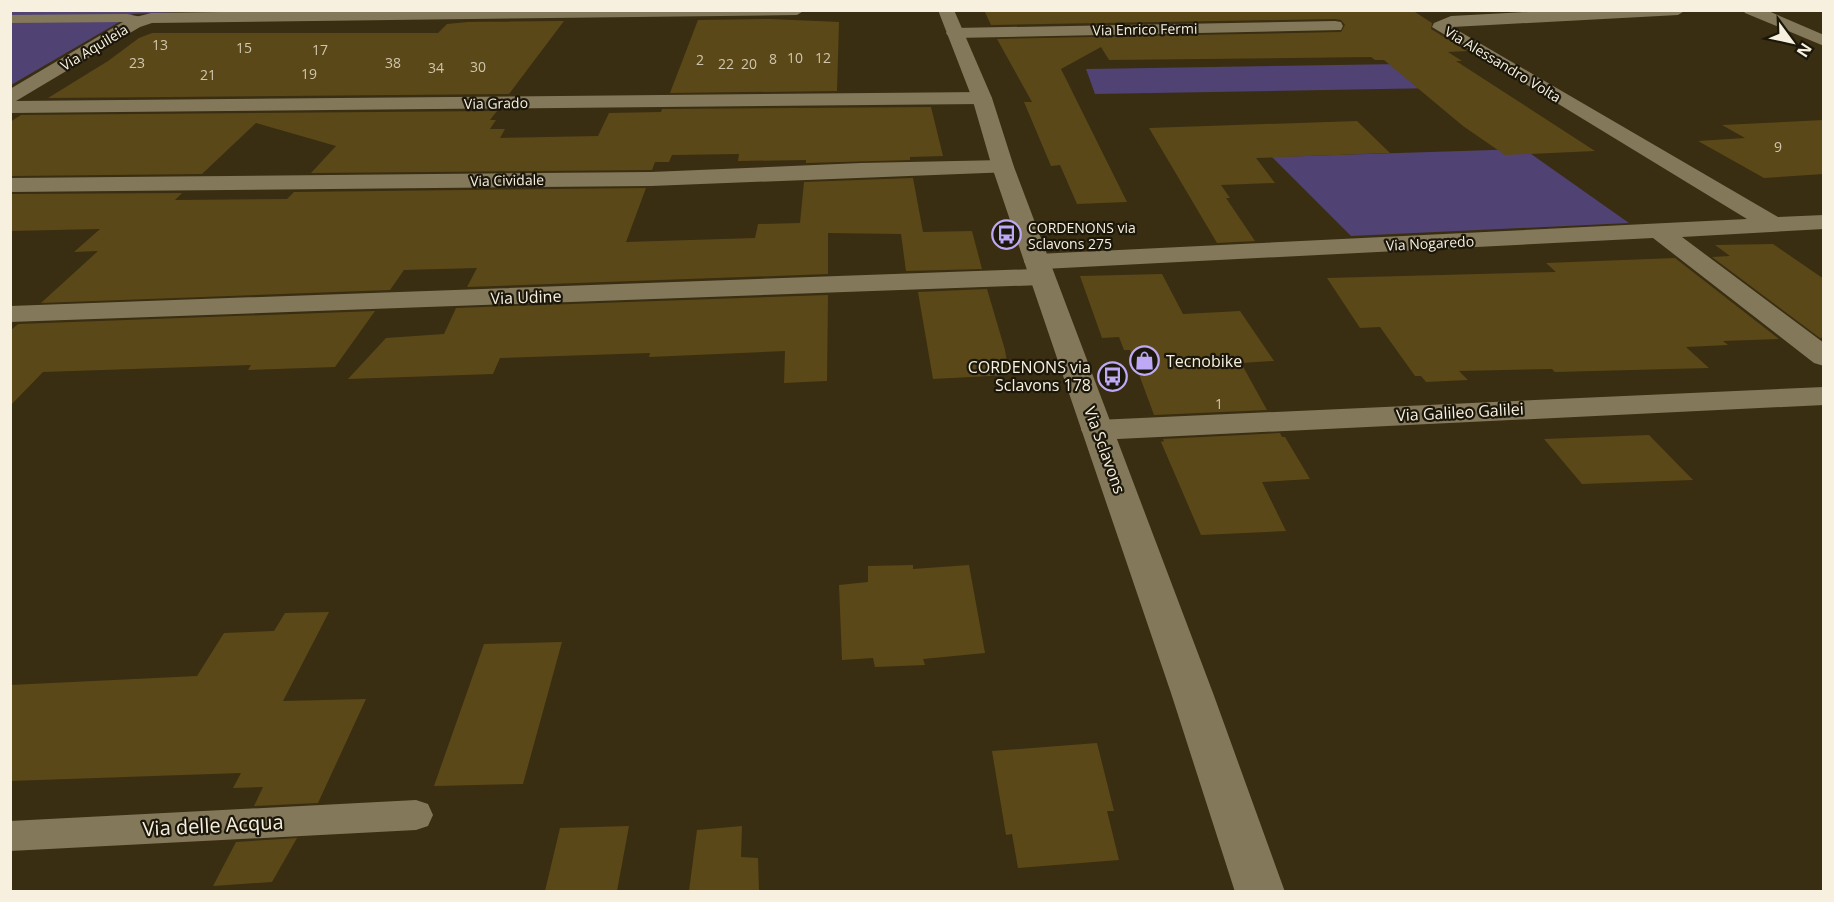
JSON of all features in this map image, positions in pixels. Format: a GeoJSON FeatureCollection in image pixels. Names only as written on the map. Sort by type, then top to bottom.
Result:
{"type":"FeatureCollection","features":[{"type":"Feature","properties":{"kind":"street","name":"Via Aquileia"},"geometry":{"type":"LineString","coordinates":[[10,97],[134,23],[152,18],[797,10]]}},
{"type":"Feature","properties":{"kind":"street","name":"Via Alessandro Volta"},"geometry":{"type":"LineString","coordinates":[[1678,10],[1451,21],[1440,27],[1773,224]]}},
{"type":"Feature","properties":{"kind":"street"},"geometry":{"type":"LineString","coordinates":[[1751,10],[1824,41]]}},
{"type":"Feature","properties":{"kind":"street","name":"Via Enrico Fermi"},"geometry":{"type":"LineString","coordinates":[[950,22],[1335,26]]}},
{"type":"Feature","properties":{"kind":"street","name":"Via Sclavons"},"geometry":{"type":"LineString","coordinates":[[950,22],[982,98],[1003,167],[1192,693],[1260,891]]}},
{"type":"Feature","properties":{"kind":"street","name":"Via Grado"},"geometry":{"type":"LineString","coordinates":[[10,106],[15,108],[982,98]]}},
{"type":"Feature","properties":{"kind":"street","name":"Via Cividale"},"geometry":{"type":"LineString","coordinates":[[10,185],[651,179],[861,170],[1003,167]]}},
{"type":"Feature","properties":{"kind":"street","name":"Via Nogaredo"},"geometry":{"type":"LineString","coordinates":[[1040,270],[1824,222]]}},
{"type":"Feature","properties":{"kind":"street"},"geometry":{"type":"LineString","coordinates":[[1659,231],[1824,357]]}},
{"type":"Feature","properties":{"kind":"street","name":"Via Udine"},"geometry":{"type":"LineString","coordinates":[[10,314],[1040,270]]}},
{"type":"Feature","properties":{"kind":"street","name":"Via Galileo Galilei"},"geometry":{"type":"LineString","coordinates":[[1097,430],[1824,396]]}},
{"type":"Feature","properties":{"kind":"lane"},"geometry":{"type":"LineString","coordinates":[[10,19],[127,18],[142,21]]}},
{"type":"Feature","properties":{"kind":"lane","name":"Via delle Acqua"},"geometry":{"type":"LineString","coordinates":[[10,836],[416,815]]}},
{"type":"Feature","properties":{"kind":"shaded area"},"geometry":{"type":"Polygon","coordinates":[[[11,11],[203,11],[133,14],[11,85],[11,11]]]}},
{"type":"Feature","properties":{"kind":"shaded area"},"geometry":{"type":"Polygon","coordinates":[[[1400,64],[1438,88],[1095,94],[1086,69],[1400,64]]]}},
{"type":"Feature","properties":{"kind":"shaded area"},"geometry":{"type":"Polygon","coordinates":[[[1524,149],[1629,223],[1351,236],[1272,157],[1524,149]]]}},
{"type":"Feature","properties":{"kind":"building"},"geometry":{"type":"Polygon","coordinates":[[[984,10],[1412,10],[1432,23],[1431,29],[1467,51],[1448,52],[1462,61],[1456,61],[1595,151],[1505,155],[1463,126],[1384,60],[1375,60],[1371,57],[1109,60],[1101,47],[1061,69],[1127,202],[1077,204],[1060,165],[1051,166],[1024,102],[1032,102],[997,39],[1341,32],[1345,25],[1341,20],[1335,19],[991,25],[984,10]]]}},
{"type":"Feature","properties":{"kind":"building"},"geometry":{"type":"Polygon","coordinates":[[[770,19],[839,22],[837,91],[670,93],[698,20],[770,19]]]}},
{"type":"Feature","properties":{"kind":"building"},"geometry":{"type":"Polygon","coordinates":[[[564,21],[509,94],[48,98],[108,61],[139,38],[152,33],[438,33],[447,24],[468,22],[564,21]]]}},
{"type":"Feature","properties":{"kind":"building"},"geometry":{"type":"Polygon","coordinates":[[[931,107],[943,156],[910,157],[910,160],[806,163],[806,160],[738,161],[739,154],[672,155],[669,162],[655,162],[652,170],[311,173],[336,146],[256,123],[202,174],[10,176],[10,122],[21,115],[497,111],[490,120],[496,120],[490,129],[505,129],[500,138],[598,136],[609,113],[661,112],[662,109],[931,107]]]}},
{"type":"Feature","properties":{"kind":"building"},"geometry":{"type":"Polygon","coordinates":[[[1824,120],[1824,174],[1764,178],[1698,141],[1745,138],[1722,125],[1824,120]]]}},
{"type":"Feature","properties":{"kind":"building"},"geometry":{"type":"Polygon","coordinates":[[[1357,121],[1390,153],[1256,158],[1275,183],[1221,185],[1230,198],[1226,198],[1255,241],[1217,243],[1149,128],[1357,121]]]}},
{"type":"Feature","properties":{"kind":"building"},"geometry":{"type":"Polygon","coordinates":[[[913,178],[923,232],[972,231],[982,269],[906,271],[901,234],[828,233],[828,274],[467,287],[477,268],[404,270],[390,290],[41,303],[98,251],[74,252],[100,229],[10,231],[10,194],[182,193],[175,200],[287,199],[294,192],[646,188],[626,242],[755,238],[758,224],[800,223],[804,182],[913,178]]]}},
{"type":"Feature","properties":{"kind":"building"},"geometry":{"type":"Polygon","coordinates":[[[1773,244],[1824,279],[1824,337],[1820,338],[1712,257],[1730,256],[1715,245],[1773,244]]]}},
{"type":"Feature","properties":{"kind":"building"},"geometry":{"type":"Polygon","coordinates":[[[1675,258],[1779,339],[1723,341],[1728,345],[1686,347],[1709,368],[1555,372],[1552,369],[1459,371],[1468,380],[1426,382],[1421,376],[1415,376],[1380,327],[1360,328],[1327,278],[1556,272],[1546,263],[1675,258]]]}},
{"type":"Feature","properties":{"kind":"building"},"geometry":{"type":"Polygon","coordinates":[[[1162,274],[1183,314],[1240,311],[1274,361],[1241,363],[1267,410],[1154,415],[1130,350],[1124,350],[1119,337],[1102,338],[1080,276],[1162,274]]]}},
{"type":"Feature","properties":{"kind":"building"},"geometry":{"type":"Polygon","coordinates":[[[987,289],[1005,350],[1009,375],[933,379],[918,292],[987,289]]]}},
{"type":"Feature","properties":{"kind":"building"},"geometry":{"type":"Polygon","coordinates":[[[828,295],[827,381],[784,383],[785,351],[649,357],[650,353],[500,358],[493,374],[348,379],[386,338],[444,334],[456,308],[828,295]]]}},
{"type":"Feature","properties":{"kind":"building"},"geometry":{"type":"Polygon","coordinates":[[[375,311],[335,367],[248,370],[251,365],[43,372],[10,406],[10,331],[18,324],[375,311]]]}},
{"type":"Feature","properties":{"kind":"building"},"geometry":{"type":"Polygon","coordinates":[[[1280,433],[1282,437],[1285,437],[1310,479],[1262,482],[1286,531],[1201,535],[1161,442],[1164,441],[1163,439],[1280,433]]]}},
{"type":"Feature","properties":{"kind":"building"},"geometry":{"type":"Polygon","coordinates":[[[1649,435],[1693,480],[1582,484],[1544,439],[1649,435]]]}},
{"type":"Feature","properties":{"kind":"building"},"geometry":{"type":"Polygon","coordinates":[[[913,565],[913,569],[969,565],[985,653],[923,659],[925,665],[875,667],[873,658],[842,660],[839,585],[868,582],[868,566],[913,565]]]}},
{"type":"Feature","properties":{"kind":"building"},"geometry":{"type":"Polygon","coordinates":[[[329,612],[283,701],[366,699],[318,803],[254,806],[263,787],[233,788],[241,773],[10,781],[10,685],[197,676],[224,633],[274,631],[285,613],[329,612]]]}},
{"type":"Feature","properties":{"kind":"building"},"geometry":{"type":"Polygon","coordinates":[[[562,642],[523,784],[434,786],[484,644],[562,642]]]}},
{"type":"Feature","properties":{"kind":"building"},"geometry":{"type":"Polygon","coordinates":[[[1097,743],[1114,811],[1107,811],[1119,860],[1018,868],[1012,834],[1006,835],[992,751],[1097,743]]]}},
{"type":"Feature","properties":{"kind":"building"},"geometry":{"type":"Polygon","coordinates":[[[629,826],[617,891],[545,891],[560,828],[629,826]]]}},
{"type":"Feature","properties":{"kind":"building"},"geometry":{"type":"Polygon","coordinates":[[[742,826],[741,857],[758,858],[759,891],[689,891],[697,830],[742,826]]]}},
{"type":"Feature","properties":{"kind":"building"},"geometry":{"type":"Polygon","coordinates":[[[297,838],[272,882],[213,886],[236,842],[297,838]]]}},
{"type":"Feature","properties":{"kind":"place","name":"CORDENONS via Sclavons 275"},"geometry":{"type":"Point","coordinates":[1007,235]}},
{"type":"Feature","properties":{"kind":"place","name":"Tecnobike"},"geometry":{"type":"Point","coordinates":[1145,361]}},
{"type":"Feature","properties":{"kind":"place","name":"CORDENONS via Sclavons 178"},"geometry":{"type":"Point","coordinates":[1112,376]}}]}
